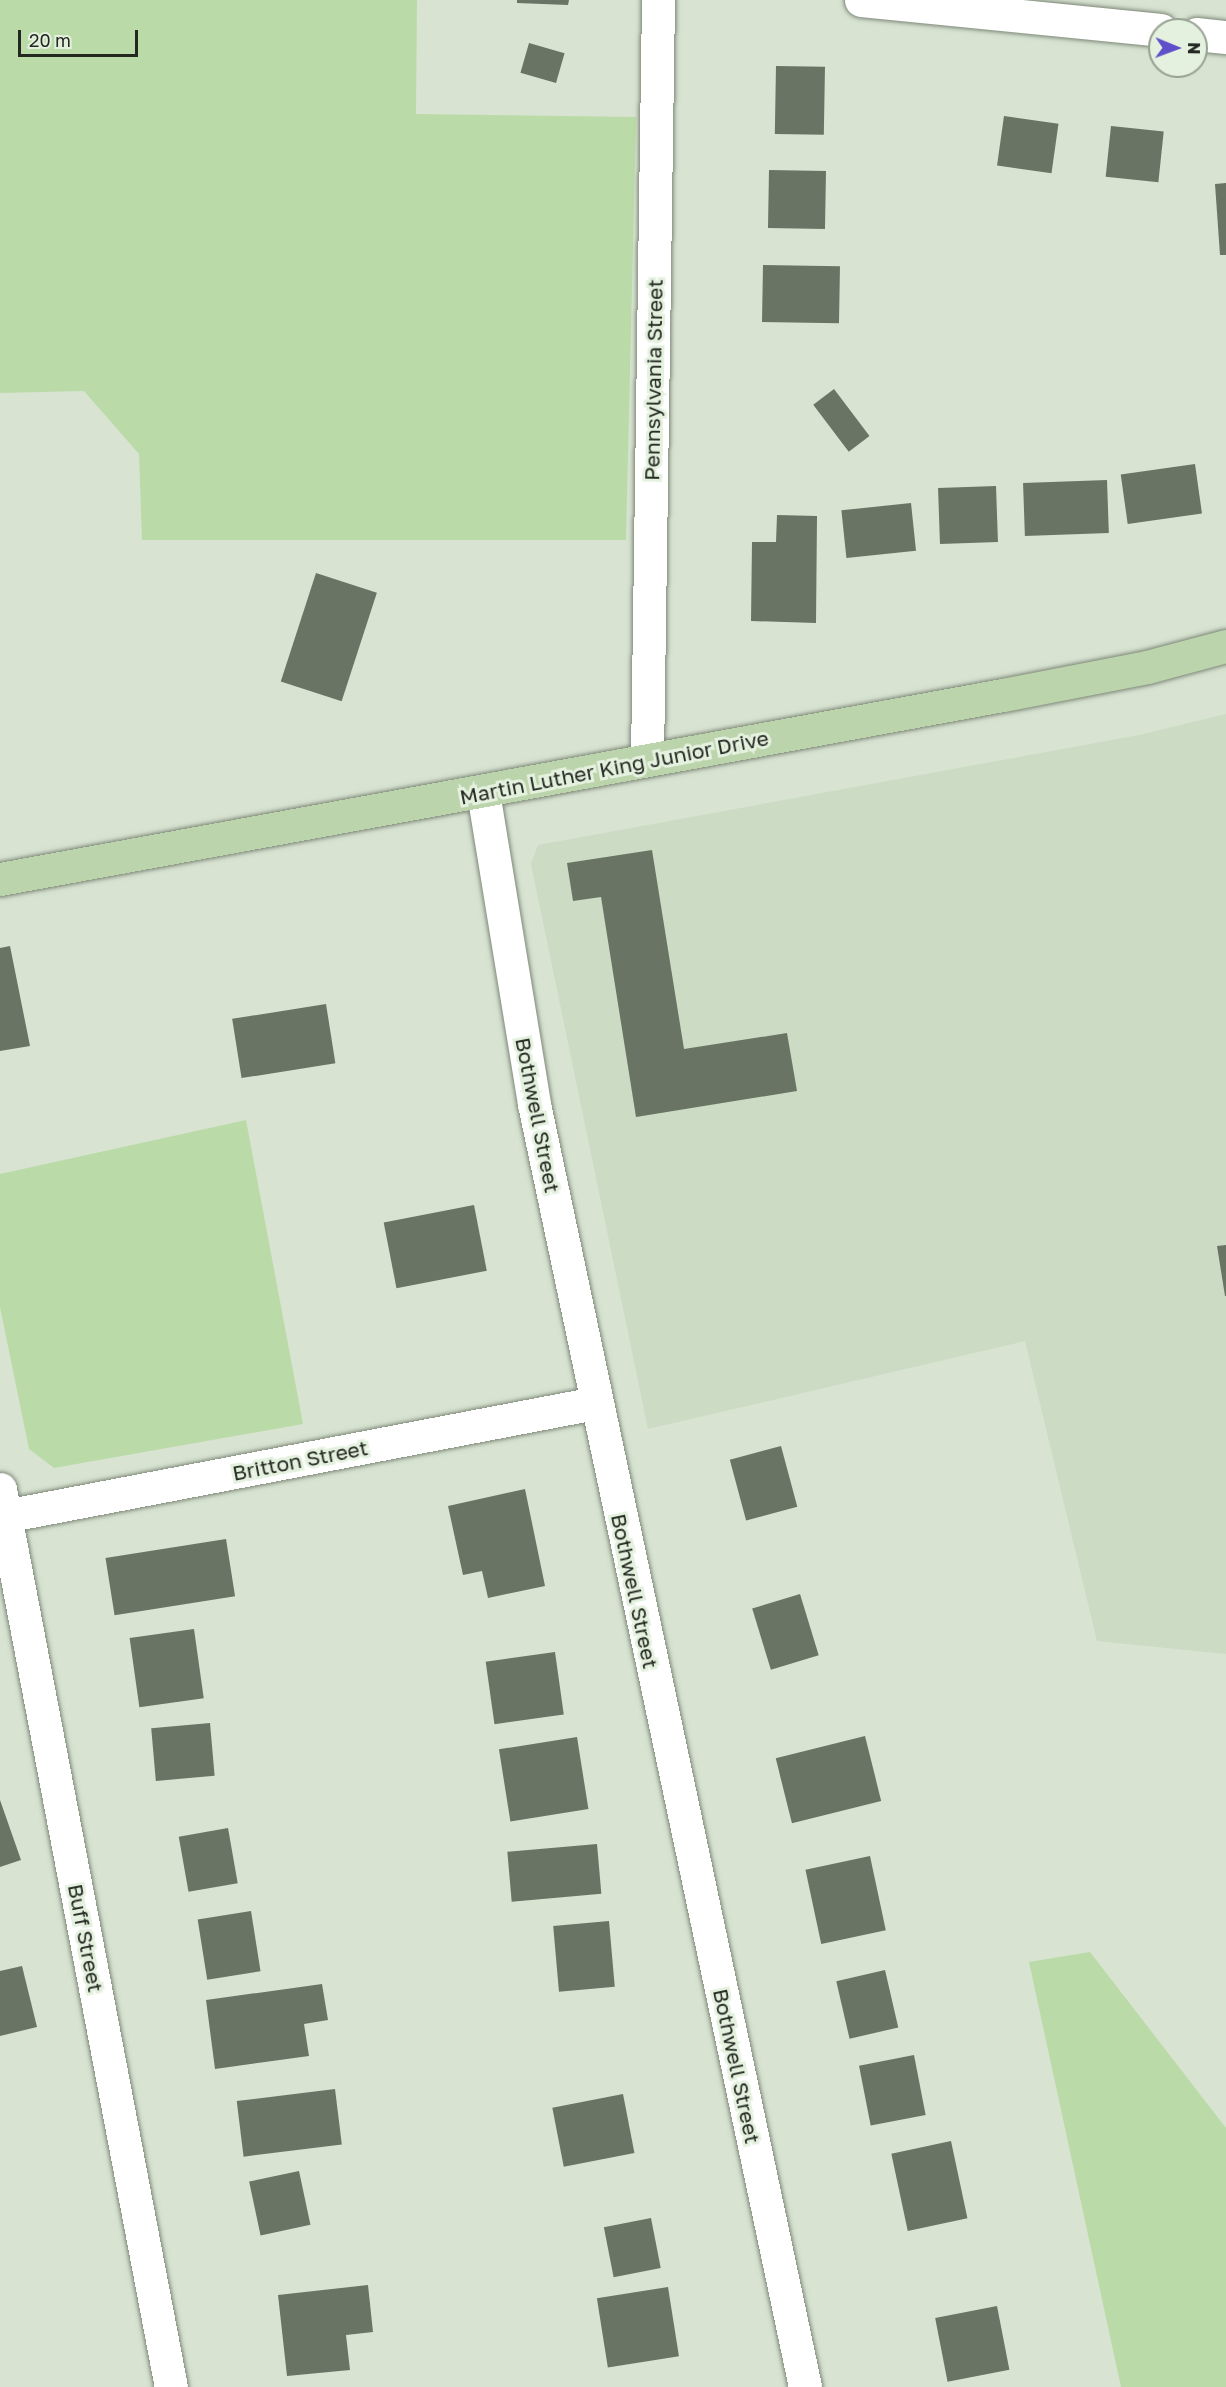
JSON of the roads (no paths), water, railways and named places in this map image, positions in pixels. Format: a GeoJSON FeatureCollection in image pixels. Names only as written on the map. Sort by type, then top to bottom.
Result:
{"type":"FeatureCollection","features":[{"type":"Feature","properties":{"kind":"main road","name":"Martin Luther King Junior Drive"},"geometry":{"type":"LineString","coordinates":[[0,879],[1014,693],[1146,667],[1226,646]]}},
{"type":"Feature","properties":{"kind":"street","name":"Pennsylvania Street"},"geometry":{"type":"LineString","coordinates":[[647,759],[658,0]]}},
{"type":"Feature","properties":{"kind":"street"},"geometry":{"type":"LineString","coordinates":[[861,0],[1148,29]]}},
{"type":"Feature","properties":{"kind":"street"},"geometry":{"type":"LineString","coordinates":[[1208,35],[1226,37]]}},
{"type":"Feature","properties":{"kind":"street","name":"Bothwell Street"},"geometry":{"type":"LineString","coordinates":[[483,792],[534,1104],[595,1403],[805,2387]]}},
{"type":"Feature","properties":{"kind":"street","name":"Britton Street"},"geometry":{"type":"LineString","coordinates":[[3,1503],[595,1403]]}},
{"type":"Feature","properties":{"kind":"street","name":"Buff Street"},"geometry":{"type":"LineString","coordinates":[[3,1503],[171,2387]]}}]}
